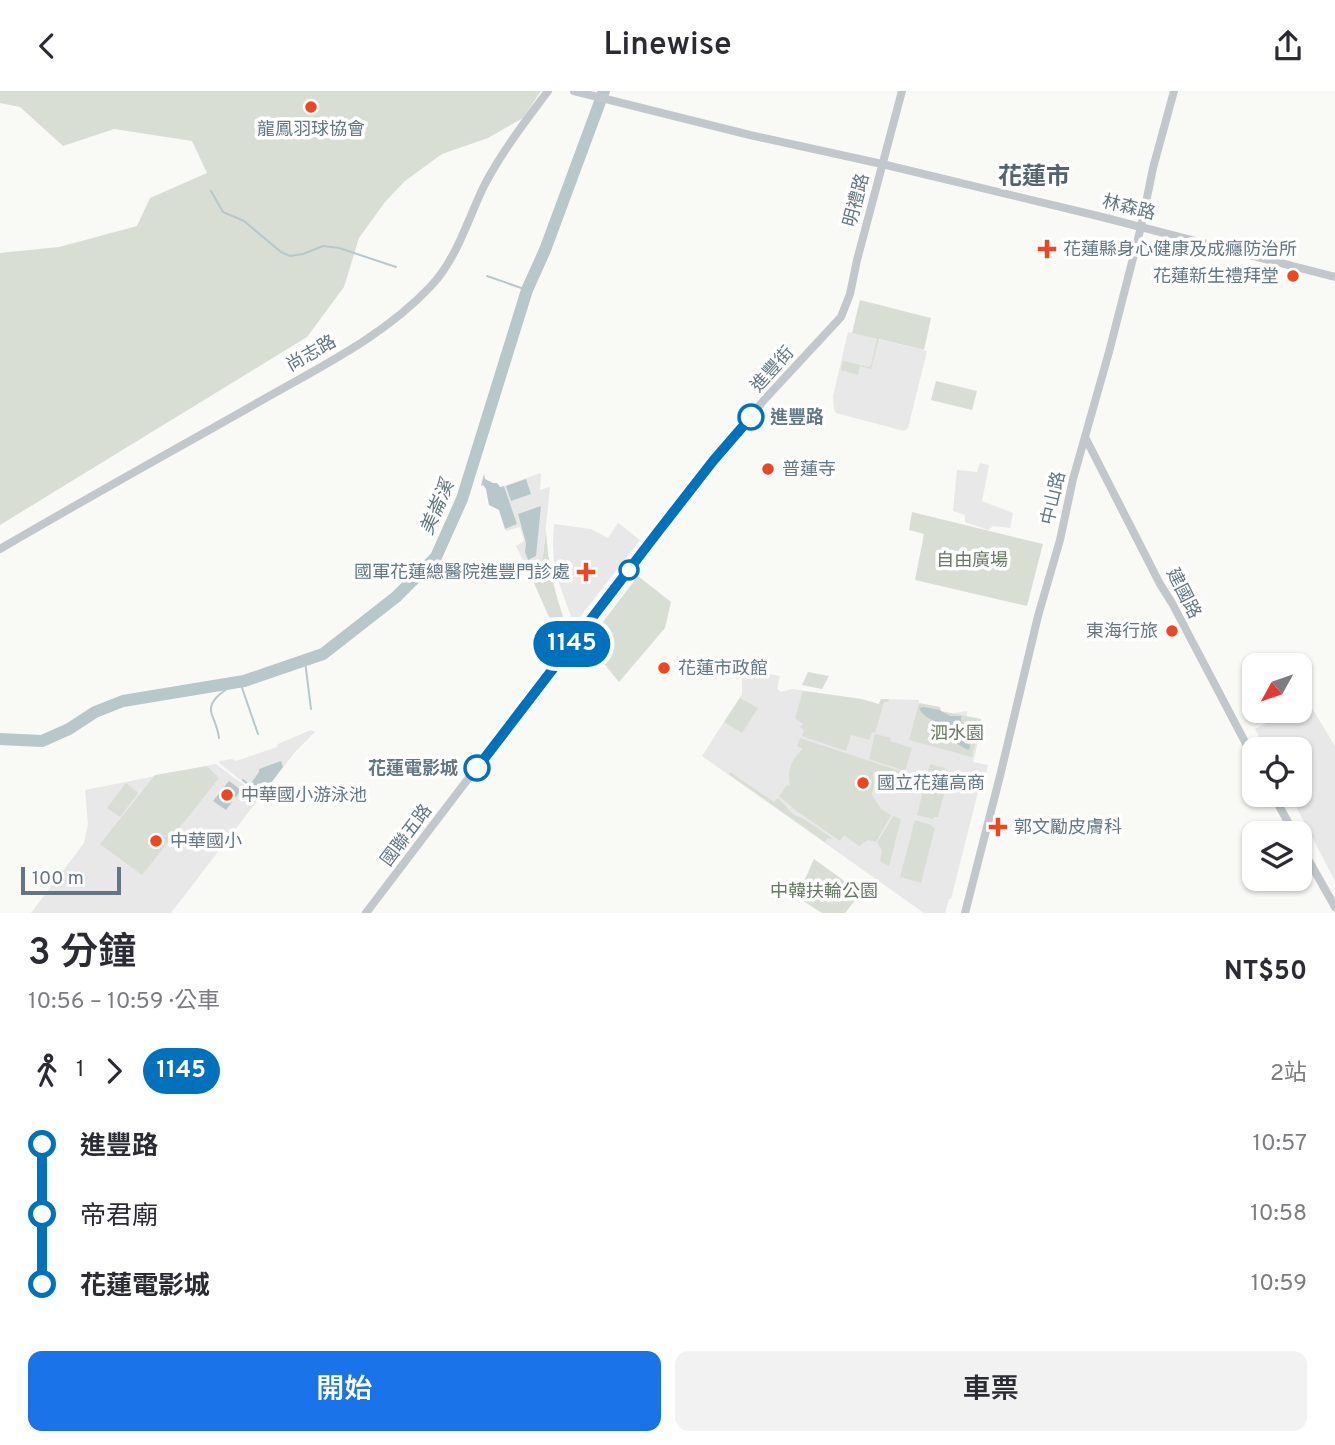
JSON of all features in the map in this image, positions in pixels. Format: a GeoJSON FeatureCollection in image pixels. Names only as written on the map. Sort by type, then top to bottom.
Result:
{"type":"FeatureCollection","features":[{"type":"Feature","properties":{"kind":"street","name":"尚志路"},"geometry":{"type":"LineString","coordinates":[[0,549],[312,372],[396,319],[442,274],[452,259],[486,182],[548,91]]}},
{"type":"Feature","properties":{"kind":"street","name":"林森路"},"geometry":{"type":"LineString","coordinates":[[574,91],[1141,227],[1335,277]]}},
{"type":"Feature","properties":{"kind":"street","name":"明禮路"},"geometry":{"type":"LineString","coordinates":[[841,317],[850,295],[902,91]]}},
{"type":"Feature","properties":{"kind":"street","name":"中山路"},"geometry":{"type":"LineString","coordinates":[[965,913],[1038,616],[1060,540],[1073,479],[1086,439],[1174,91]]}},
{"type":"Feature","properties":{"kind":"street","name":"進豐街"},"geometry":{"type":"LineString","coordinates":[[572,643],[713,461],[764,400],[841,317]]}},
{"type":"Feature","properties":{"kind":"street","name":"建國路"},"geometry":{"type":"LineString","coordinates":[[1086,439],[1242,737]]}},
{"type":"Feature","properties":{"kind":"street","name":"國聯五路"},"geometry":{"type":"LineString","coordinates":[[366,913],[572,643]]}},
{"type":"Feature","properties":{"kind":"street"},"geometry":{"type":"LineString","coordinates":[[1312,866],[1335,907]]}},
{"type":"Feature","properties":{"kind":"shaded area"},"geometry":{"type":"Polygon","coordinates":[[[848,332],[927,351],[908,428],[904,431],[836,413],[833,396],[848,332]]]}},
{"type":"Feature","properties":{"kind":"shaded area"},"geometry":{"type":"Polygon","coordinates":[[[980,463],[989,465],[982,501],[1013,513],[1010,528],[993,526],[988,530],[965,522],[965,515],[953,511],[957,470],[977,472],[980,463]]]}},
{"type":"Feature","properties":{"kind":"shaded area"},"geometry":{"type":"Polygon","coordinates":[[[541,473],[540,490],[550,487],[542,564],[530,574],[516,546],[524,541],[520,527],[506,531],[505,529],[517,524],[504,486],[541,473]]]}},
{"type":"Feature","properties":{"kind":"shaded area"},"geometry":{"type":"Polygon","coordinates":[[[484,474],[485,479],[497,483],[500,487],[504,486],[517,524],[505,529],[499,510],[489,505],[486,489],[481,486],[484,474]]]}},
{"type":"Feature","properties":{"kind":"shaded area"},"geometry":{"type":"Polygon","coordinates":[[[526,479],[531,494],[511,501],[506,486],[526,479]]]}},
{"type":"Feature","properties":{"kind":"shaded area"},"geometry":{"type":"Polygon","coordinates":[[[541,506],[536,556],[528,560],[518,514],[541,506]]]}},
{"type":"Feature","properties":{"kind":"shaded area","name":"國軍花蓮總醫院進豐門診處"},"geometry":{"type":"Polygon","coordinates":[[[618,523],[640,540],[576,622],[573,622],[554,561],[554,524],[591,529],[608,538],[618,523]]]}},
{"type":"Feature","properties":{"kind":"shaded area","name":"國立花蓮高商"},"geometry":{"type":"Polygon","coordinates":[[[742,669],[780,676],[777,689],[781,692],[792,689],[879,704],[881,699],[919,700],[918,724],[936,722],[954,713],[967,711],[967,724],[982,726],[973,762],[988,765],[945,913],[924,913],[702,756],[742,694],[742,669]]]}},
{"type":"Feature","properties":{"kind":"shaded area"},"geometry":{"type":"Polygon","coordinates":[[[924,707],[950,716],[961,716],[961,721],[968,731],[965,741],[970,748],[968,750],[956,743],[942,726],[919,708],[924,707]]]}},
{"type":"Feature","properties":{"kind":"shaded area"},"geometry":{"type":"Polygon","coordinates":[[[1312,708],[1335,746],[1335,881],[1312,837],[1312,821],[1304,821],[1296,807],[1312,807],[1312,737],[1259,737],[1255,729],[1266,723],[1312,723],[1312,708]]]}},
{"type":"Feature","properties":{"kind":"shaded area"},"geometry":{"type":"Polygon","coordinates":[[[311,730],[315,732],[295,752],[261,796],[219,763],[232,759],[236,761],[277,747],[278,744],[311,730]]]}},
{"type":"Feature","properties":{"kind":"shaded area"},"geometry":{"type":"Polygon","coordinates":[[[281,761],[283,767],[261,796],[247,785],[259,769],[281,761]]]}},
{"type":"Feature","properties":{"kind":"shaded area","name":"中華國小"},"geometry":{"type":"Polygon","coordinates":[[[216,764],[260,797],[171,913],[31,913],[84,843],[88,824],[85,790],[216,764]]]}},
{"type":"Feature","properties":{"kind":"shaded area","name":"中華國小游泳池"},"geometry":{"type":"Polygon","coordinates":[[[229,781],[241,790],[226,810],[213,801],[229,781]]]}},
{"type":"Feature","properties":{"kind":"green space"},"geometry":{"type":"Polygon","coordinates":[[[0,91],[541,91],[523,118],[488,138],[442,154],[405,181],[385,202],[359,238],[344,287],[307,337],[0,525],[0,253],[59,247],[137,226],[150,198],[207,173],[192,141],[114,129],[63,146],[20,107],[0,103],[0,91]]]}},
{"type":"Feature","properties":{"kind":"green space"},"geometry":{"type":"Polygon","coordinates":[[[860,300],[931,318],[924,350],[879,339],[871,369],[860,366],[858,375],[841,370],[843,361],[869,367],[871,365],[877,339],[852,333],[860,300]]]}},
{"type":"Feature","properties":{"kind":"green space"},"geometry":{"type":"Polygon","coordinates":[[[936,381],[977,391],[972,410],[931,400],[936,381]]]}},
{"type":"Feature","properties":{"kind":"green space","name":"自由廣場"},"geometry":{"type":"Polygon","coordinates":[[[912,512],[1043,544],[1027,606],[915,580],[924,534],[909,530],[912,512]]]}},
{"type":"Feature","properties":{"kind":"green space"},"geometry":{"type":"Polygon","coordinates":[[[546,530],[552,578],[566,625],[561,630],[549,617],[530,574],[542,564],[546,530]]]}},
{"type":"Feature","properties":{"kind":"green space"},"geometry":{"type":"Polygon","coordinates":[[[638,576],[671,602],[665,628],[619,682],[589,645],[589,640],[638,576]]]}},
{"type":"Feature","properties":{"kind":"green space"},"geometry":{"type":"Polygon","coordinates":[[[808,672],[829,676],[822,689],[802,685],[808,672]]]}},
{"type":"Feature","properties":{"kind":"green space"},"geometry":{"type":"Polygon","coordinates":[[[803,691],[879,704],[881,699],[889,699],[884,702],[875,733],[872,732],[869,740],[851,735],[846,751],[802,736],[804,730],[800,727],[803,724],[795,718],[803,691]]]}},
{"type":"Feature","properties":{"kind":"green space"},"geometry":{"type":"Polygon","coordinates":[[[740,698],[758,708],[742,733],[724,722],[740,698]]]}},
{"type":"Feature","properties":{"kind":"green space","name":"泗水園"},"geometry":{"type":"Polygon","coordinates":[[[919,703],[940,707],[941,711],[981,719],[972,757],[909,740],[919,703]]]}},
{"type":"Feature","properties":{"kind":"green space"},"geometry":{"type":"Polygon","coordinates":[[[875,734],[912,748],[905,771],[869,759],[875,734]]]}},
{"type":"Feature","properties":{"kind":"green space"},"geometry":{"type":"Polygon","coordinates":[[[800,738],[906,773],[903,781],[873,772],[872,795],[881,809],[891,815],[876,842],[868,840],[859,846],[844,835],[840,841],[779,796],[787,785],[790,786],[791,766],[803,749],[797,746],[800,738]]]}},
{"type":"Feature","properties":{"kind":"green space"},"geometry":{"type":"Polygon","coordinates":[[[930,764],[950,771],[938,817],[933,819],[917,815],[930,764]]]}},
{"type":"Feature","properties":{"kind":"green space"},"geometry":{"type":"Polygon","coordinates":[[[207,766],[219,778],[142,875],[100,844],[155,775],[207,766]]]}},
{"type":"Feature","properties":{"kind":"green space"},"geometry":{"type":"Polygon","coordinates":[[[730,772],[774,802],[778,798],[794,815],[804,819],[832,838],[831,840],[828,838],[825,842],[730,775],[730,772]]]}},
{"type":"Feature","properties":{"kind":"green space"},"geometry":{"type":"Polygon","coordinates":[[[126,783],[138,793],[120,817],[107,808],[126,783]]]}},
{"type":"Feature","properties":{"kind":"green space"},"geometry":{"type":"Polygon","coordinates":[[[893,816],[901,819],[889,866],[880,861],[882,850],[877,843],[893,816]]]}},
{"type":"Feature","properties":{"kind":"green space"},"geometry":{"type":"Polygon","coordinates":[[[915,820],[935,828],[921,883],[900,877],[915,820]]]}},
{"type":"Feature","properties":{"kind":"green space","name":"中韓扶輪公園"},"geometry":{"type":"Polygon","coordinates":[[[814,859],[861,893],[845,913],[822,913],[797,897],[814,859]]]}},
{"type":"Feature","properties":{"kind":"waterway","name":"美崙溪"},"geometry":{"type":"LineString","coordinates":[[0,739],[42,741],[69,729],[95,712],[123,701],[244,681],[323,654],[396,597],[436,557],[462,499],[527,290],[545,250],[604,91]]}},
{"type":"Feature","properties":{"kind":"waterway"},"geometry":{"type":"LineString","coordinates":[[211,191],[223,212],[244,221],[281,252],[290,256],[323,246],[339,248],[396,267]]}},
{"type":"Feature","properties":{"kind":"waterway"},"geometry":{"type":"LineString","coordinates":[[487,276],[527,290]]}},
{"type":"Feature","properties":{"kind":"waterway"},"geometry":{"type":"LineString","coordinates":[[305,661],[311,709]]}},
{"type":"Feature","properties":{"kind":"waterway"},"geometry":{"type":"LineString","coordinates":[[240,682],[258,734]]}},
{"type":"Feature","properties":{"kind":"waterway"},"geometry":{"type":"LineString","coordinates":[[219,738],[212,705],[218,696],[235,683]]}},
{"type":"Feature","properties":{"kind":"waterway"},"geometry":{"type":"LineString","coordinates":[[243,780],[249,785]]}},
{"type":"Feature","properties":{"kind":"bus line","name":"1145"},"geometry":{"type":"LineString","coordinates":[[477,768],[614,587],[751,417]]}},
{"type":"Feature","properties":{"kind":"place","name":"龍鳳羽球協會"},"geometry":{"type":"Point","coordinates":[311,107]}},
{"type":"Feature","properties":{"kind":"place","name":"花蓮縣身心健康及成癮防治所"},"geometry":{"type":"Point","coordinates":[1047,249]}},
{"type":"Feature","properties":{"kind":"place","name":"花蓮新生禮拜堂"},"geometry":{"type":"Point","coordinates":[1293,276]}},
{"type":"Feature","properties":{"kind":"place","name":"進豐路"},"geometry":{"type":"Point","coordinates":[751,417]}},
{"type":"Feature","properties":{"kind":"place","name":"普蓮寺"},"geometry":{"type":"Point","coordinates":[768,469]}},
{"type":"Feature","properties":{"kind":"place","name":"國軍花蓮總醫院進豐門診處"},"geometry":{"type":"Point","coordinates":[586,572]}},
{"type":"Feature","properties":{"kind":"place","name":"東海行旅"},"geometry":{"type":"Point","coordinates":[1172,631]}},
{"type":"Feature","properties":{"kind":"place","name":"花蓮市政館"},"geometry":{"type":"Point","coordinates":[664,668]}},
{"type":"Feature","properties":{"kind":"place","name":"花蓮電影城"},"geometry":{"type":"Point","coordinates":[477,768]}},
{"type":"Feature","properties":{"kind":"place","name":"國立花蓮高商"},"geometry":{"type":"Point","coordinates":[863,783]}},
{"type":"Feature","properties":{"kind":"place","name":"中華國小游泳池"},"geometry":{"type":"Point","coordinates":[227,795]}},
{"type":"Feature","properties":{"kind":"place","name":"郭文勵皮膚科"},"geometry":{"type":"Point","coordinates":[998,827]}},
{"type":"Feature","properties":{"kind":"place","name":"中華國小"},"geometry":{"type":"Point","coordinates":[156,841]}},
{"type":"Feature","properties":{"kind":"district","name":"花蓮市"},"geometry":{"type":"Point","coordinates":[1034,176]}}]}
